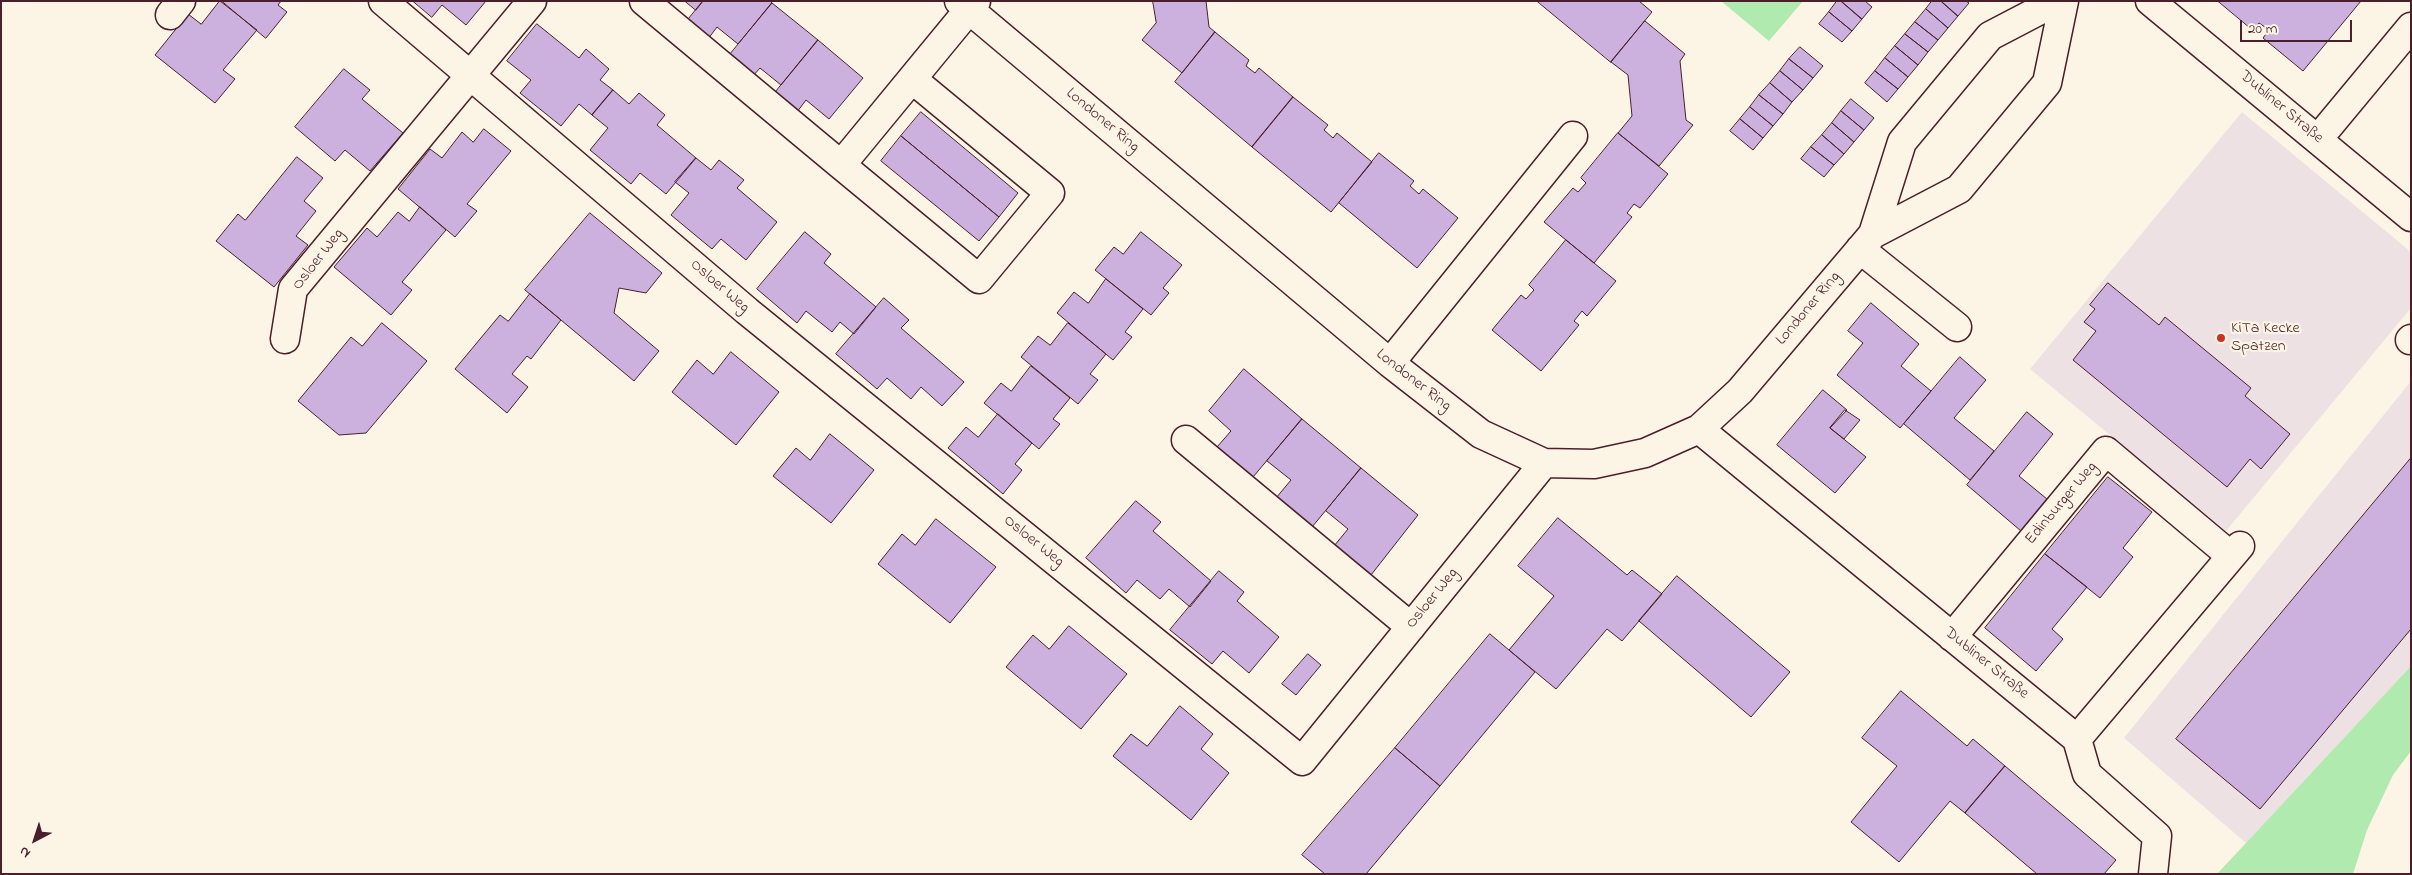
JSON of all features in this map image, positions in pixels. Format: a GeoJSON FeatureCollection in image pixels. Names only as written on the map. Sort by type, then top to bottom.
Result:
{"type":"FeatureCollection","features":[{"type":"Feature","properties":{"kind":"street","name":"Osloer Weg"},"geometry":{"type":"LineString","coordinates":[[383,1],[747,311],[1302,761],[1544,463]]}},
{"type":"Feature","properties":{"kind":"street"},"geometry":{"type":"LineString","coordinates":[[472,75],[532,1]]}},
{"type":"Feature","properties":{"kind":"street"},"geometry":{"type":"LineString","coordinates":[[644,1],[979,279],[1050,193],[912,79]]}},
{"type":"Feature","properties":{"kind":"street","name":"Londoner Ring"},"geometry":{"type":"LineString","coordinates":[[1867,242],[1902,142],[1990,36],[2058,1]]}},
{"type":"Feature","properties":{"kind":"street","name":"Londoner Ring"},"geometry":{"type":"LineString","coordinates":[[968,4],[1390,363],[1481,434],[1544,463],[1594,464],[1646,453],[1699,429],[1740,391],[1867,242],[1959,189],[2047,83],[2064,1]]}},
{"type":"Feature","properties":{"kind":"street","name":"Dubliner Straße"},"geometry":{"type":"LineString","coordinates":[[2150,1],[2411,217]]}},
{"type":"Feature","properties":{"kind":"street"},"geometry":{"type":"LineString","coordinates":[[841,164],[912,79],[968,4]]}},
{"type":"Feature","properties":{"kind":"street"},"geometry":{"type":"LineString","coordinates":[[2318,139],[2411,28]]}},
{"type":"Feature","properties":{"kind":"street","name":"Osloer Weg"},"geometry":{"type":"LineString","coordinates":[[285,339],[293,289],[472,75]]}},
{"type":"Feature","properties":{"kind":"street"},"geometry":{"type":"LineString","coordinates":[[1390,363],[1573,136]]}},
{"type":"Feature","properties":{"kind":"street"},"geometry":{"type":"LineString","coordinates":[[1867,242],[1956,327]]}},
{"type":"Feature","properties":{"kind":"street","name":"Dubliner Straße"},"geometry":{"type":"LineString","coordinates":[[1699,429],[2077,739]]}},
{"type":"Feature","properties":{"kind":"street"},"geometry":{"type":"LineString","coordinates":[[1186,440],[1411,627]]}},
{"type":"Feature","properties":{"kind":"street","name":"Edinburger Weg"},"geometry":{"type":"LineString","coordinates":[[1952,637],[2106,451],[2235,551],[2077,739]]}},
{"type":"Feature","properties":{"kind":"street"},"geometry":{"type":"LineString","coordinates":[[2077,739],[2087,774],[2157,836],[2153,874]]}},
{"type":"Feature","properties":{"kind":"shaded area","name":"KiTa Kecke Spatzen"},"geometry":{"type":"Polygon","coordinates":[[[2242,112],[2411,252],[2411,308],[2226,531],[2030,369],[2242,112]]]}},
{"type":"Feature","properties":{"kind":"shaded area"},"geometry":{"type":"Polygon","coordinates":[[[2411,381],[2411,666],[2246,843],[2124,738],[2411,381]]]}},
{"type":"Feature","properties":{"kind":"green space"},"geometry":{"type":"Polygon","coordinates":[[[1721,1],[1803,1],[1769,41],[1721,1]]]}},
{"type":"Feature","properties":{"kind":"green space"},"geometry":{"type":"Polygon","coordinates":[[[2411,666],[2411,751],[2393,775],[2367,830],[2353,874],[2217,874],[2411,666]]]}},
{"type":"Feature","properties":{"kind":"building"},"geometry":{"type":"Polygon","coordinates":[[[220,1],[257,30],[223,70],[235,79],[215,103],[155,55],[188,14],[201,24],[220,1]]]}},
{"type":"Feature","properties":{"kind":"building"},"geometry":{"type":"Polygon","coordinates":[[[222,1],[281,1],[278,5],[287,12],[266,38],[222,1]]]}},
{"type":"Feature","properties":{"kind":"building"},"geometry":{"type":"Polygon","coordinates":[[[413,1],[486,1],[466,25],[442,5],[432,17],[413,1]]]}},
{"type":"Feature","properties":{"kind":"building"},"geometry":{"type":"Polygon","coordinates":[[[685,1],[703,1],[696,10],[685,1]]]}},
{"type":"Feature","properties":{"kind":"building"},"geometry":{"type":"Polygon","coordinates":[[[703,1],[770,1],[772,3],[738,44],[717,27],[708,39],[687,21],[703,1]]]}},
{"type":"Feature","properties":{"kind":"building"},"geometry":{"type":"Polygon","coordinates":[[[1153,1],[1206,1],[1209,27],[1215,32],[1182,73],[1142,40],[1156,23],[1153,1]]]}},
{"type":"Feature","properties":{"kind":"building"},"geometry":{"type":"Polygon","coordinates":[[[1537,1],[1639,1],[1652,12],[1611,62],[1537,1]]]}},
{"type":"Feature","properties":{"kind":"building"},"geometry":{"type":"Polygon","coordinates":[[[1837,1],[1841,1],[1862,19],[1852,31],[1829,12],[1837,1]]]}},
{"type":"Feature","properties":{"kind":"building"},"geometry":{"type":"Polygon","coordinates":[[[1841,1],[1865,1],[1872,7],[1862,19],[1841,1]]]}},
{"type":"Feature","properties":{"kind":"building"},"geometry":{"type":"Polygon","coordinates":[[[1932,1],[1941,1],[1958,16],[1948,28],[1926,9],[1932,1]]]}},
{"type":"Feature","properties":{"kind":"building"},"geometry":{"type":"Polygon","coordinates":[[[1941,1],[1966,1],[1969,3],[1958,16],[1941,1]]]}},
{"type":"Feature","properties":{"kind":"building"},"geometry":{"type":"Polygon","coordinates":[[[2218,1],[2361,1],[2303,71],[2263,38],[2269,30],[2259,23],[2253,30],[2218,1]]]}},
{"type":"Feature","properties":{"kind":"building"},"geometry":{"type":"Polygon","coordinates":[[[772,3],[818,40],[781,85],[760,68],[752,77],[728,57],[772,3]]]}},
{"type":"Feature","properties":{"kind":"building"},"geometry":{"type":"Polygon","coordinates":[[[1926,9],[1948,28],[1938,40],[1915,22],[1926,9]]]}},
{"type":"Feature","properties":{"kind":"building"},"geometry":{"type":"Polygon","coordinates":[[[1829,12],[1852,31],[1842,42],[1819,24],[1829,12]]]}},
{"type":"Feature","properties":{"kind":"building"},"geometry":{"type":"Polygon","coordinates":[[[1645,21],[1685,54],[1680,61],[1686,120],[1693,125],[1659,166],[1618,133],[1632,116],[1628,75],[1611,62],[1645,21]]]}},
{"type":"Feature","properties":{"kind":"building"},"geometry":{"type":"Polygon","coordinates":[[[1915,22],[1938,40],[1928,52],[1905,34],[1915,22]]]}},
{"type":"Feature","properties":{"kind":"building"},"geometry":{"type":"Polygon","coordinates":[[[537,24],[579,58],[586,49],[609,69],[600,80],[613,90],[592,115],[579,104],[561,126],[520,93],[531,80],[507,61],[537,24]]]}},
{"type":"Feature","properties":{"kind":"building"},"geometry":{"type":"Polygon","coordinates":[[[1215,32],[1249,60],[1246,66],[1255,73],[1259,68],[1293,97],[1252,147],[1175,82],[1215,32]]]}},
{"type":"Feature","properties":{"kind":"building"},"geometry":{"type":"Polygon","coordinates":[[[1905,34],[1928,52],[1918,65],[1895,46],[1905,34]]]}},
{"type":"Feature","properties":{"kind":"building"},"geometry":{"type":"Polygon","coordinates":[[[818,40],[863,78],[829,119],[806,100],[797,112],[774,94],[818,40]]]}},
{"type":"Feature","properties":{"kind":"building"},"geometry":{"type":"Polygon","coordinates":[[[1895,46],[1918,65],[1908,77],[1885,58],[1895,46]]]}},
{"type":"Feature","properties":{"kind":"building"},"geometry":{"type":"Polygon","coordinates":[[[1800,47],[1823,66],[1813,78],[1789,59],[1800,47]]]}},
{"type":"Feature","properties":{"kind":"building"},"geometry":{"type":"Polygon","coordinates":[[[1885,58],[1908,77],[1898,89],[1875,71],[1885,58]]]}},
{"type":"Feature","properties":{"kind":"building"},"geometry":{"type":"Polygon","coordinates":[[[1789,59],[1813,78],[1803,90],[1780,71],[1789,59]]]}},
{"type":"Feature","properties":{"kind":"building"},"geometry":{"type":"Polygon","coordinates":[[[344,69],[370,90],[362,99],[403,133],[370,171],[345,150],[335,161],[295,127],[344,69]]]}},
{"type":"Feature","properties":{"kind":"building"},"geometry":{"type":"Polygon","coordinates":[[[1780,71],[1803,90],[1792,102],[1770,83],[1780,71]]]}},
{"type":"Feature","properties":{"kind":"building"},"geometry":{"type":"Polygon","coordinates":[[[1875,71],[1898,89],[1887,102],[1865,83],[1875,71]]]}},
{"type":"Feature","properties":{"kind":"building"},"geometry":{"type":"Polygon","coordinates":[[[1770,83],[1792,102],[1783,114],[1759,95],[1770,83]]]}},
{"type":"Feature","properties":{"kind":"building"},"geometry":{"type":"Polygon","coordinates":[[[613,90],[629,104],[639,93],[665,115],[657,125],[696,158],[666,194],[640,173],[631,184],[590,150],[608,128],[592,115],[613,90]]]}},
{"type":"Feature","properties":{"kind":"building"},"geometry":{"type":"Polygon","coordinates":[[[1759,95],[1783,114],[1773,126],[1750,107],[1759,95]]]}},
{"type":"Feature","properties":{"kind":"building"},"geometry":{"type":"Polygon","coordinates":[[[1293,97],[1328,125],[1324,130],[1333,138],[1337,133],[1372,162],[1331,212],[1252,147],[1293,97]]]}},
{"type":"Feature","properties":{"kind":"building"},"geometry":{"type":"Polygon","coordinates":[[[1851,99],[1874,118],[1864,130],[1841,111],[1851,99]]]}},
{"type":"Feature","properties":{"kind":"building"},"geometry":{"type":"Polygon","coordinates":[[[1750,107],[1773,126],[1763,138],[1740,119],[1750,107]]]}},
{"type":"Feature","properties":{"kind":"building"},"geometry":{"type":"Polygon","coordinates":[[[1841,111],[1864,130],[1854,142],[1832,123],[1841,111]]]}},
{"type":"Feature","properties":{"kind":"building"},"geometry":{"type":"Polygon","coordinates":[[[921,112],[1018,193],[999,217],[901,136],[921,112]]]}},
{"type":"Feature","properties":{"kind":"building"},"geometry":{"type":"Polygon","coordinates":[[[1740,119],[1763,138],[1753,150],[1730,131],[1740,119]]]}},
{"type":"Feature","properties":{"kind":"building"},"geometry":{"type":"Polygon","coordinates":[[[1832,123],[1854,142],[1844,154],[1822,135],[1832,123]]]}},
{"type":"Feature","properties":{"kind":"building"},"geometry":{"type":"Polygon","coordinates":[[[484,129],[511,151],[467,204],[477,211],[455,237],[398,189],[430,149],[442,158],[462,132],[473,142],[484,129]]]}},
{"type":"Feature","properties":{"kind":"building"},"geometry":{"type":"Polygon","coordinates":[[[1618,133],[1668,174],[1640,208],[1634,204],[1627,213],[1632,217],[1594,263],[1544,222],[1573,188],[1578,192],[1586,183],[1581,178],[1618,133]]]}},
{"type":"Feature","properties":{"kind":"building"},"geometry":{"type":"Polygon","coordinates":[[[1822,135],[1844,154],[1834,165],[1811,147],[1822,135]]]}},
{"type":"Feature","properties":{"kind":"building"},"geometry":{"type":"Polygon","coordinates":[[[901,136],[999,217],[979,241],[881,161],[901,136]]]}},
{"type":"Feature","properties":{"kind":"building"},"geometry":{"type":"Polygon","coordinates":[[[1811,147],[1834,165],[1824,177],[1801,159],[1811,147]]]}},
{"type":"Feature","properties":{"kind":"building"},"geometry":{"type":"Polygon","coordinates":[[[1379,153],[1414,181],[1410,186],[1419,194],[1423,189],[1458,218],[1417,268],[1339,203],[1379,153]]]}},
{"type":"Feature","properties":{"kind":"building"},"geometry":{"type":"Polygon","coordinates":[[[297,157],[323,178],[304,201],[316,211],[296,236],[308,245],[274,287],[216,241],[238,214],[245,220],[297,157]]]}},
{"type":"Feature","properties":{"kind":"building"},"geometry":{"type":"Polygon","coordinates":[[[696,158],[711,170],[719,160],[744,180],[737,188],[777,222],[746,260],[721,239],[712,249],[671,215],[689,193],[675,182],[696,158]]]}},
{"type":"Feature","properties":{"kind":"building"},"geometry":{"type":"Polygon","coordinates":[[[420,207],[446,230],[402,282],[412,290],[391,315],[334,267],[367,228],[377,237],[398,212],[409,221],[420,207]]]}},
{"type":"Feature","properties":{"kind":"building"},"geometry":{"type":"Polygon","coordinates":[[[590,213],[662,273],[646,293],[619,288],[614,313],[659,351],[634,381],[525,290],[590,213]]]}},
{"type":"Feature","properties":{"kind":"building"},"geometry":{"type":"Polygon","coordinates":[[[805,232],[831,254],[824,263],[876,307],[854,334],[840,322],[832,332],[806,311],[797,323],[757,289],[805,232]]]}},
{"type":"Feature","properties":{"kind":"building"},"geometry":{"type":"Polygon","coordinates":[[[1141,232],[1182,265],[1163,288],[1169,293],[1151,315],[1095,270],[1114,247],[1123,254],[1141,232]]]}},
{"type":"Feature","properties":{"kind":"building"},"geometry":{"type":"Polygon","coordinates":[[[1566,240],[1616,281],[1587,316],[1582,311],[1574,321],[1579,325],[1541,371],[1492,330],[1521,295],[1526,299],[1534,290],[1529,285],[1566,240]]]}},
{"type":"Feature","properties":{"kind":"building"},"geometry":{"type":"Polygon","coordinates":[[[1106,279],[1143,309],[1125,332],[1132,337],[1113,360],[1057,313],[1074,292],[1088,303],[1106,279]]]}},
{"type":"Feature","properties":{"kind":"building"},"geometry":{"type":"Polygon","coordinates":[[[2108,283],[2159,325],[2165,317],[2251,388],[2245,396],[2290,434],[2261,469],[2250,459],[2227,487],[2073,360],[2096,331],[2084,322],[2095,309],[2090,305],[2108,283]]]}},
{"type":"Feature","properties":{"kind":"building"},"geometry":{"type":"Polygon","coordinates":[[[530,294],[561,320],[531,359],[527,356],[512,374],[528,387],[507,413],[455,369],[500,315],[508,321],[530,294]]]}},
{"type":"Feature","properties":{"kind":"building"},"geometry":{"type":"Polygon","coordinates":[[[884,298],[909,320],[901,328],[964,382],[942,406],[921,387],[911,399],[887,378],[877,389],[836,354],[884,298]]]}},
{"type":"Feature","properties":{"kind":"building"},"geometry":{"type":"Polygon","coordinates":[[[1871,303],[1919,344],[1901,366],[1931,391],[1900,428],[1837,375],[1863,343],[1848,331],[1871,303]]]}},
{"type":"Feature","properties":{"kind":"building"},"geometry":{"type":"Polygon","coordinates":[[[382,323],[427,361],[366,433],[339,435],[298,401],[351,337],[362,346],[382,323]]]}},
{"type":"Feature","properties":{"kind":"building"},"geometry":{"type":"Polygon","coordinates":[[[1068,323],[1106,354],[1090,374],[1098,380],[1078,404],[1021,357],[1038,336],[1050,345],[1068,323]]]}},
{"type":"Feature","properties":{"kind":"building"},"geometry":{"type":"Polygon","coordinates":[[[731,352],[779,392],[736,445],[672,392],[697,360],[713,374],[731,352]]]}},
{"type":"Feature","properties":{"kind":"building"},"geometry":{"type":"Polygon","coordinates":[[[1960,357],[1986,380],[1954,418],[1994,451],[1970,480],[1904,424],[1960,357]]]}},
{"type":"Feature","properties":{"kind":"building"},"geometry":{"type":"Polygon","coordinates":[[[1031,366],[1070,398],[1053,419],[1060,424],[1039,449],[984,403],[1001,383],[1011,391],[1031,366]]]}},
{"type":"Feature","properties":{"kind":"building"},"geometry":{"type":"Polygon","coordinates":[[[1244,369],[1302,419],[1253,477],[1217,447],[1231,431],[1209,411],[1244,369]]]}},
{"type":"Feature","properties":{"kind":"building"},"geometry":{"type":"Polygon","coordinates":[[[1823,390],[1847,410],[1830,428],[1866,457],[1835,493],[1777,445],[1823,390]]]}},
{"type":"Feature","properties":{"kind":"building"},"geometry":{"type":"Polygon","coordinates":[[[1845,410],[1860,420],[1844,439],[1830,428],[1845,410]]]}},
{"type":"Feature","properties":{"kind":"building"},"geometry":{"type":"Polygon","coordinates":[[[2027,412],[2053,434],[2019,476],[2047,499],[2021,531],[1967,485],[2027,412]]]}},
{"type":"Feature","properties":{"kind":"building"},"geometry":{"type":"Polygon","coordinates":[[[998,414],[1032,443],[1015,464],[1022,470],[1003,494],[948,448],[966,427],[978,437],[998,414]]]}},
{"type":"Feature","properties":{"kind":"building"},"geometry":{"type":"Polygon","coordinates":[[[1302,419],[1361,468],[1312,527],[1276,498],[1291,480],[1267,461],[1302,419]]]}},
{"type":"Feature","properties":{"kind":"building"},"geometry":{"type":"Polygon","coordinates":[[[830,434],[874,470],[831,523],[773,476],[796,448],[810,460],[830,434]]]}},
{"type":"Feature","properties":{"kind":"building"},"geometry":{"type":"Polygon","coordinates":[[[2411,458],[2411,629],[2260,809],[2176,739],[2411,458]]]}},
{"type":"Feature","properties":{"kind":"building"},"geometry":{"type":"Polygon","coordinates":[[[1361,468],[1418,515],[1371,575],[1334,546],[1348,529],[1326,511],[1361,468]]]}},
{"type":"Feature","properties":{"kind":"building"},"geometry":{"type":"Polygon","coordinates":[[[2108,477],[2152,512],[2123,548],[2133,557],[2100,598],[2045,554],[2108,477]]]}},
{"type":"Feature","properties":{"kind":"building"},"geometry":{"type":"Polygon","coordinates":[[[1136,501],[1161,522],[1153,531],[1211,581],[1190,607],[1169,589],[1160,599],[1137,580],[1126,593],[1086,558],[1136,501]]]}},
{"type":"Feature","properties":{"kind":"building"},"geometry":{"type":"Polygon","coordinates":[[[1558,518],[1627,575],[1632,570],[1662,594],[1622,641],[1607,629],[1556,689],[1509,650],[1554,596],[1518,566],[1558,518]]]}},
{"type":"Feature","properties":{"kind":"building"},"geometry":{"type":"Polygon","coordinates":[[[936,519],[996,567],[950,623],[878,564],[902,534],[915,545],[936,519]]]}},
{"type":"Feature","properties":{"kind":"building"},"geometry":{"type":"Polygon","coordinates":[[[2045,554],[2087,587],[2052,629],[2063,639],[2036,671],[1985,628],[2045,554]]]}},
{"type":"Feature","properties":{"kind":"building"},"geometry":{"type":"Polygon","coordinates":[[[1219,571],[1244,592],[1237,601],[1279,637],[1249,673],[1223,651],[1212,664],[1170,630],[1219,571]]]}},
{"type":"Feature","properties":{"kind":"building"},"geometry":{"type":"Polygon","coordinates":[[[1677,576],[1790,672],[1751,717],[1639,621],[1677,576]]]}},
{"type":"Feature","properties":{"kind":"building"},"geometry":{"type":"Polygon","coordinates":[[[1069,626],[1127,674],[1081,729],[1006,667],[1033,635],[1049,649],[1069,626]]]}},
{"type":"Feature","properties":{"kind":"building"},"geometry":{"type":"Polygon","coordinates":[[[1490,634],[1535,672],[1440,786],[1395,748],[1490,634]]]}},
{"type":"Feature","properties":{"kind":"building"},"geometry":{"type":"Polygon","coordinates":[[[1308,654],[1321,665],[1296,695],[1282,684],[1308,654]]]}},
{"type":"Feature","properties":{"kind":"building"},"geometry":{"type":"Polygon","coordinates":[[[1901,691],[1967,746],[1973,739],[2005,766],[1965,813],[1950,801],[1899,862],[1851,822],[1897,766],[1862,738],[1901,691]]]}},
{"type":"Feature","properties":{"kind":"building"},"geometry":{"type":"Polygon","coordinates":[[[1180,706],[1213,734],[1201,749],[1229,773],[1191,820],[1113,756],[1131,734],[1147,746],[1180,706]]]}},
{"type":"Feature","properties":{"kind":"building"},"geometry":{"type":"Polygon","coordinates":[[[1395,748],[1440,786],[1366,874],[1325,874],[1302,855],[1395,748]]]}},
{"type":"Feature","properties":{"kind":"building"},"geometry":{"type":"Polygon","coordinates":[[[2005,766],[2116,860],[2104,874],[2037,874],[1965,813],[2005,766]]]}},
{"type":"Feature","properties":{"kind":"place","name":"KiTa Kecke Spatzen"},"geometry":{"type":"Point","coordinates":[2221,338]}}]}
